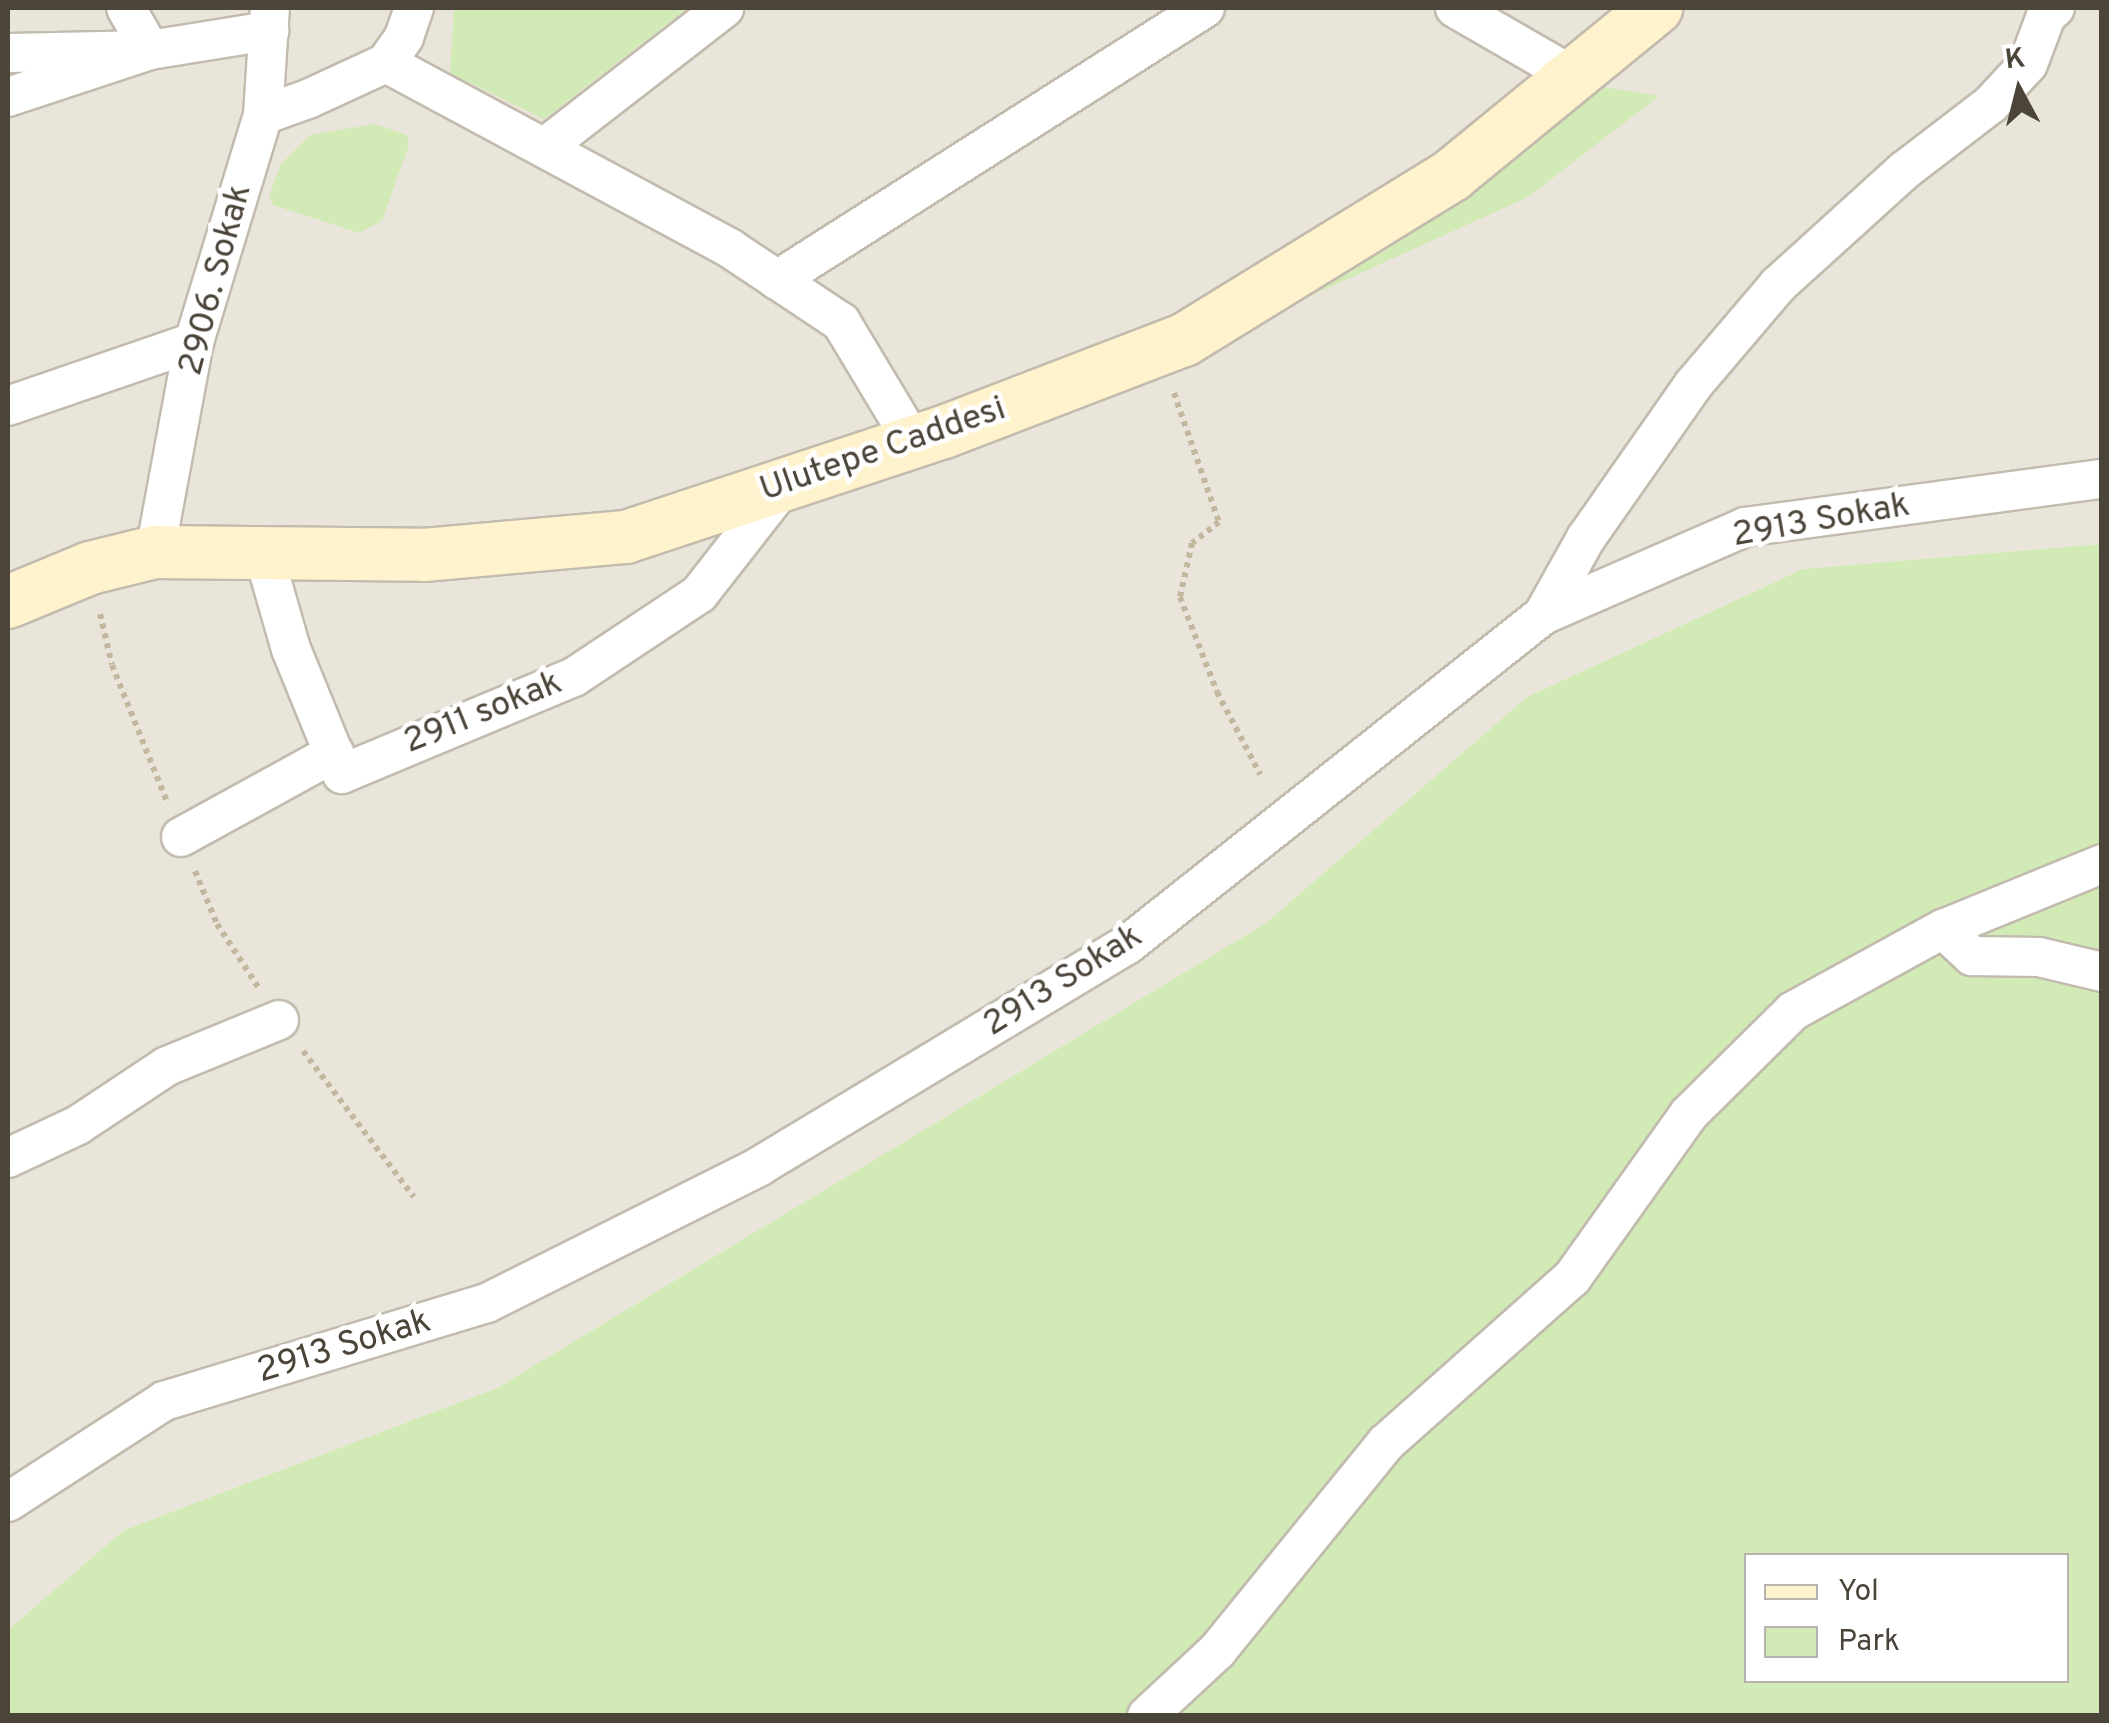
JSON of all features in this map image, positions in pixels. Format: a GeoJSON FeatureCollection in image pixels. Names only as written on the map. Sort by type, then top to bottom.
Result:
{"type":"FeatureCollection","features":[{"type":"Feature","properties":{"kind":"street"},"geometry":{"type":"LineString","coordinates":[[126,8],[150,50]]}},
{"type":"Feature","properties":{"kind":"street"},"geometry":{"type":"LineString","coordinates":[[263,114],[308,100],[386,63],[404,38],[414,8]]}},
{"type":"Feature","properties":{"kind":"street"},"geometry":{"type":"LineString","coordinates":[[545,147],[722,8]]}},
{"type":"Feature","properties":{"kind":"street"},"geometry":{"type":"LineString","coordinates":[[777,280],[1205,8]]}},
{"type":"Feature","properties":{"kind":"street"},"geometry":{"type":"LineString","coordinates":[[1456,8],[1573,76]]}},
{"type":"Feature","properties":{"kind":"street","name":"Ulutepe Caddesi"},"geometry":{"type":"LineString","coordinates":[[8,602],[90,568],[155,552],[424,555],[626,537],[913,442],[1184,340],[1452,175],[1656,8]]}},
{"type":"Feature","properties":{"kind":"street"},"geometry":{"type":"LineString","coordinates":[[1543,614],[1586,538],[1718,356],[1792,272],[1906,170],[1991,104],[2028,64],[2046,16],[2056,8]]}},
{"type":"Feature","properties":{"kind":"street"},"geometry":{"type":"LineString","coordinates":[[8,98],[150,50],[269,19]]}},
{"type":"Feature","properties":{"kind":"street","name":"2906. Sokak"},"geometry":{"type":"LineString","coordinates":[[155,552],[194,342],[263,114],[269,19]]}},
{"type":"Feature","properties":{"kind":"street"},"geometry":{"type":"LineString","coordinates":[[8,53],[150,50]]}},
{"type":"Feature","properties":{"kind":"street"},"geometry":{"type":"LineString","coordinates":[[386,63],[731,250],[841,322],[913,442]]}},
{"type":"Feature","properties":{"kind":"street"},"geometry":{"type":"LineString","coordinates":[[8,406],[194,342]]}},
{"type":"Feature","properties":{"kind":"street","name":"2913 Sokak"},"geometry":{"type":"LineString","coordinates":[[8,1502],[164,1401],[487,1303],[760,1166],[1127,945],[1543,614],[1745,526],[2102,479]]}},
{"type":"Feature","properties":{"kind":"street","name":"2911 sokak"},"geometry":{"type":"LineString","coordinates":[[334,753],[342,774],[574,676],[700,594],[785,484]]}},
{"type":"Feature","properties":{"kind":"street"},"geometry":{"type":"LineString","coordinates":[[181,838],[334,753],[291,649],[264,555]]}},
{"type":"Feature","properties":{"kind":"street"},"geometry":{"type":"LineString","coordinates":[[1147,1716],[1217,1651],[1386,1443],[1572,1278],[1689,1114],[1793,1011],[1943,930],[2102,864]]}},
{"type":"Feature","properties":{"kind":"street"},"geometry":{"type":"LineString","coordinates":[[1943,930],[1972,956],[2039,958],[2102,972]]}},
{"type":"Feature","properties":{"kind":"street"},"geometry":{"type":"LineString","coordinates":[[8,1158],[78,1126],[168,1066],[279,1020]]}},
{"type":"Feature","properties":{"kind":"path"},"geometry":{"type":"LineString","coordinates":[[1158,349],[1219,522],[1192,543],[1180,597],[1217,692],[1260,774]]}},
{"type":"Feature","properties":{"kind":"path"},"geometry":{"type":"LineString","coordinates":[[279,1020],[414,1197]]}},
{"type":"Feature","properties":{"kind":"shaded area"},"geometry":{"type":"Polygon","coordinates":[[[8,8],[2101,8],[2101,544],[1803,569],[1527,697],[1266,923],[497,1388],[124,1530],[8,1630],[8,8]]]}},
{"type":"Feature","properties":{"kind":"green space"},"geometry":{"type":"Polygon","coordinates":[[[454,8],[688,8],[544,119],[450,73],[454,8]]]}},
{"type":"Feature","properties":{"kind":"green space"},"geometry":{"type":"Polygon","coordinates":[[[1590,85],[1659,96],[1528,197],[1286,307],[1590,85]]]}},
{"type":"Feature","properties":{"kind":"green space"},"geometry":{"type":"Polygon","coordinates":[[[375,124],[407,135],[409,145],[382,221],[359,233],[273,205],[269,196],[281,164],[310,135],[375,124]]]}},
{"type":"Feature","properties":{"kind":"green space"},"geometry":{"type":"Polygon","coordinates":[[[2101,544],[2101,1715],[8,1716],[8,1630],[124,1530],[497,1388],[1266,923],[1527,697],[1803,569],[2101,544]]]}}]}
